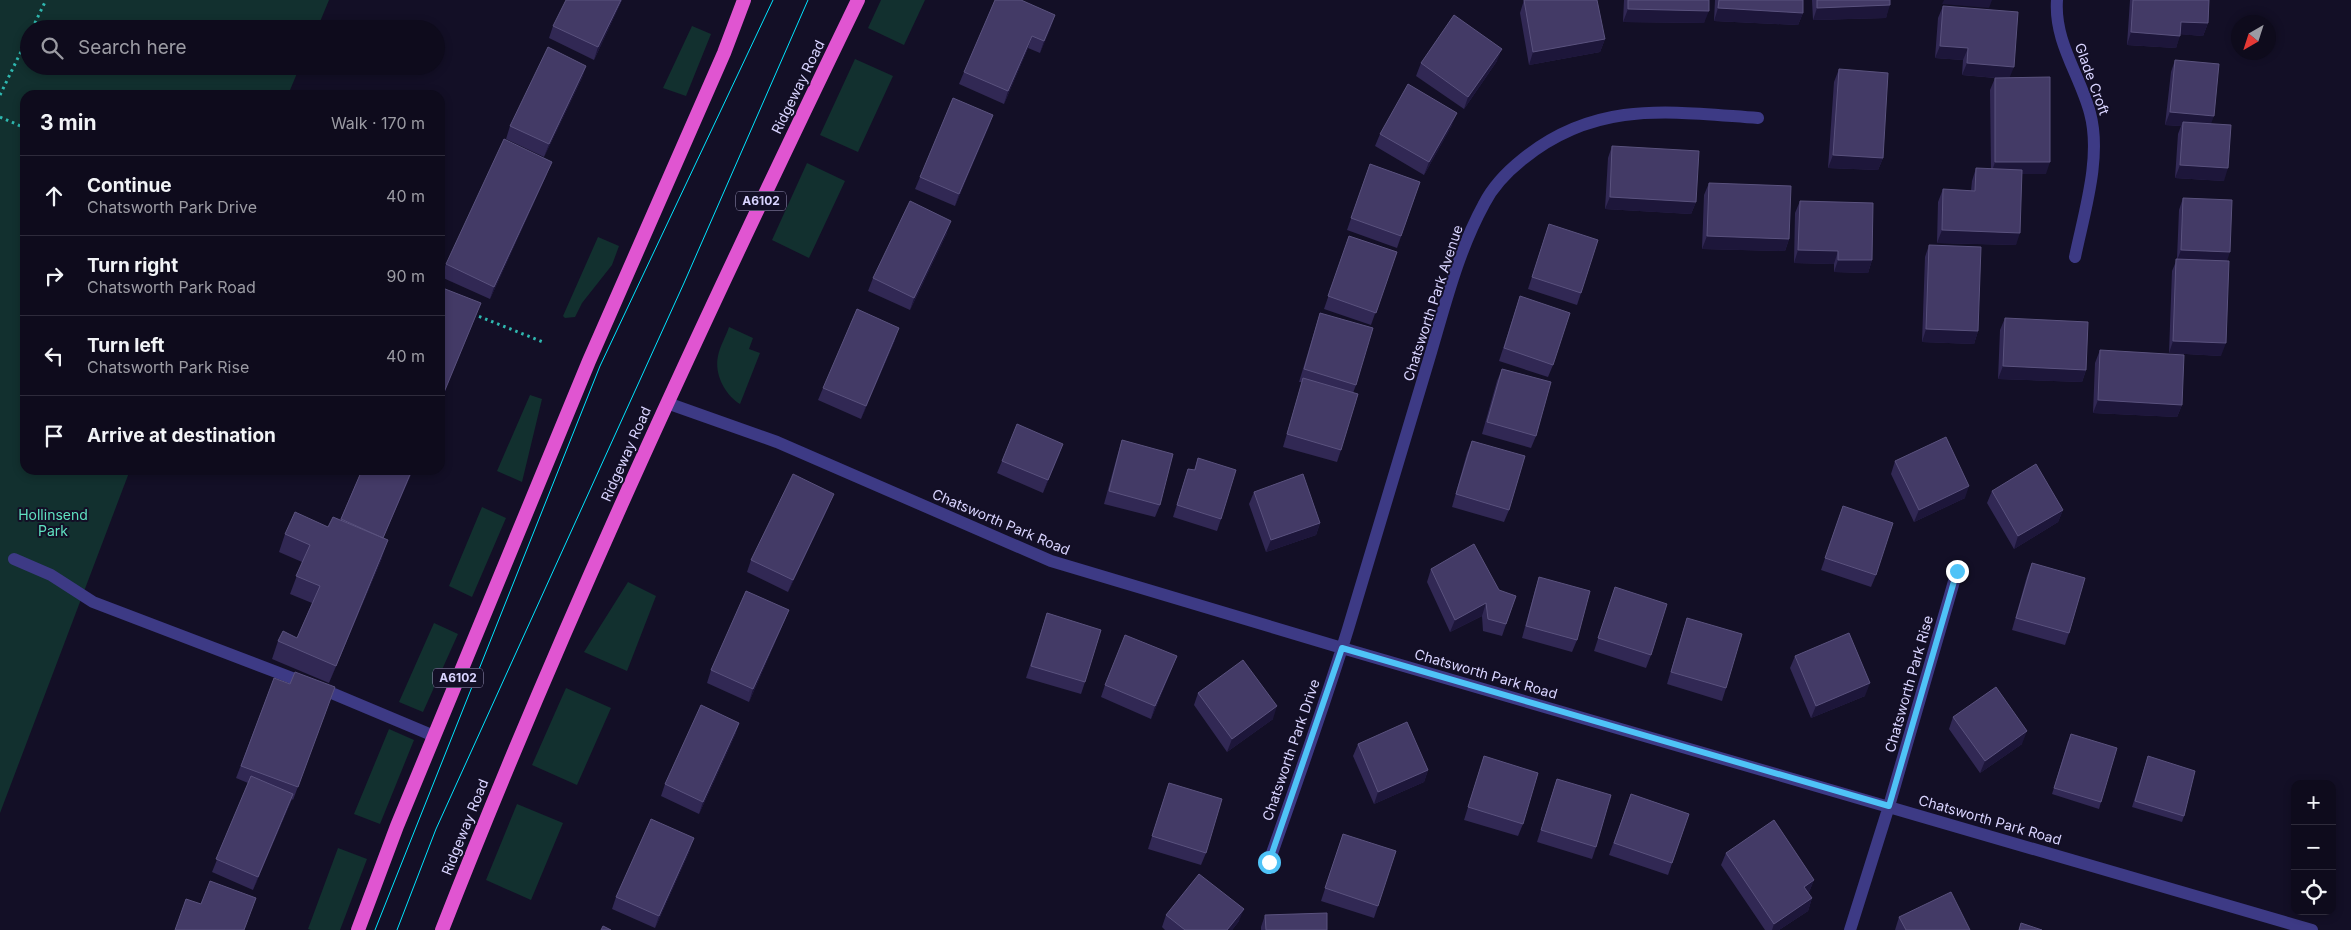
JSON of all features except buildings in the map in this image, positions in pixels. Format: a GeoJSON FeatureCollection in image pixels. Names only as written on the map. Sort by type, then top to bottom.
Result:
{"type":"FeatureCollection","features":[{"type":"Feature","properties":{"kind":"highway","name":"A6102"},"geometry":{"type":"LineString","coordinates":[[358,930],[397,826],[589,361],[724,53],[744,0]]}},
{"type":"Feature","properties":{"kind":"highway","name":"Ridgeway Road"},"geometry":{"type":"LineString","coordinates":[[442,930],[500,784],[667,402],[727,272],[858,0]]}},
{"type":"Feature","properties":{"kind":"street","name":"Glade Croft"},"geometry":{"type":"LineString","coordinates":[[2058,0],[2060,35],[2090,112],[2095,141],[2087,200],[2075,257]]}},
{"type":"Feature","properties":{"kind":"street","name":"Chatsworth Park Avenue"},"geometry":{"type":"LineString","coordinates":[[1342,648],[1457,266],[1485,201],[1496,185],[1524,158],[1539,147],[1578,126],[1603,118],[1626,113],[1653,111],[1758,118]]}},
{"type":"Feature","properties":{"kind":"street","name":"Chatsworth Park Road"},"geometry":{"type":"LineString","coordinates":[[667,402],[777,442],[1051,561],[1342,648],[2312,930]]}},
{"type":"Feature","properties":{"kind":"street"},"geometry":{"type":"LineString","coordinates":[[14,559],[51,575],[93,602],[334,694],[434,736]]}},
{"type":"Feature","properties":{"kind":"street","name":"Chatsworth Park Rise"},"geometry":{"type":"LineString","coordinates":[[1850,930],[1889,806],[1957,571]]}},
{"type":"Feature","properties":{"kind":"street","name":"Chatsworth Park Drive"},"geometry":{"type":"LineString","coordinates":[[1269,862],[1342,648]]}},
{"type":"Feature","properties":{"kind":"path"},"geometry":{"type":"LineString","coordinates":[[36,20],[46,0]]}},
{"type":"Feature","properties":{"kind":"path"},"geometry":{"type":"LineString","coordinates":[[0,95],[20,54]]}},
{"type":"Feature","properties":{"kind":"path"},"geometry":{"type":"LineString","coordinates":[[0,117],[20,126]]}},
{"type":"Feature","properties":{"kind":"path"},"geometry":{"type":"LineString","coordinates":[[466,311],[543,342]]}},
{"type":"Feature","properties":{"kind":"green space","name":"Hollinsend Park"},"geometry":{"type":"Polygon","coordinates":[[[0,0],[329,0],[321,20],[20,20],[20,75],[296,75],[290,90],[20,90],[20,475],[128,475],[0,813],[0,0]]]}},
{"type":"Feature","properties":{"kind":"green space"},"geometry":{"type":"Polygon","coordinates":[[[881,0],[925,0],[904,45],[868,28],[881,0]]]}},
{"type":"Feature","properties":{"kind":"green space"},"geometry":{"type":"Polygon","coordinates":[[[692,26],[711,34],[686,96],[663,88],[692,26]]]}},
{"type":"Feature","properties":{"kind":"green space"},"geometry":{"type":"Polygon","coordinates":[[[855,59],[893,76],[858,152],[820,135],[855,59]]]}},
{"type":"Feature","properties":{"kind":"green space"},"geometry":{"type":"Polygon","coordinates":[[[807,163],[845,181],[809,258],[772,240],[807,163]]]}},
{"type":"Feature","properties":{"kind":"green space"},"geometry":{"type":"Polygon","coordinates":[[[598,237],[619,246],[612,265],[582,303],[575,317],[565,318],[563,316],[598,237]]]}},
{"type":"Feature","properties":{"kind":"green space"},"geometry":{"type":"Polygon","coordinates":[[[729,327],[753,338],[749,349],[760,353],[740,404],[725,390],[719,377],[717,363],[719,352],[729,327]]]}},
{"type":"Feature","properties":{"kind":"green space"},"geometry":{"type":"Polygon","coordinates":[[[530,395],[542,399],[522,482],[497,471],[530,395]]]}},
{"type":"Feature","properties":{"kind":"green space"},"geometry":{"type":"Polygon","coordinates":[[[482,507],[506,518],[472,597],[449,586],[482,507]]]}},
{"type":"Feature","properties":{"kind":"green space"},"geometry":{"type":"Polygon","coordinates":[[[628,582],[656,596],[627,671],[584,652],[628,582]]]}},
{"type":"Feature","properties":{"kind":"green space"},"geometry":{"type":"Polygon","coordinates":[[[434,623],[458,634],[423,712],[399,702],[434,623]]]}},
{"type":"Feature","properties":{"kind":"green space"},"geometry":{"type":"Polygon","coordinates":[[[566,688],[611,708],[577,785],[532,765],[566,688]]]}},
{"type":"Feature","properties":{"kind":"green space"},"geometry":{"type":"Polygon","coordinates":[[[389,729],[414,740],[380,824],[354,814],[389,729]]]}},
{"type":"Feature","properties":{"kind":"green space"},"geometry":{"type":"Polygon","coordinates":[[[517,804],[563,823],[531,900],[486,880],[517,804]]]}},
{"type":"Feature","properties":{"kind":"green space"},"geometry":{"type":"Polygon","coordinates":[[[338,848],[367,859],[340,930],[308,929],[338,848]]]}},
{"type":"Feature","properties":{"kind":"tram line"},"geometry":{"type":"LineString","coordinates":[[375,930],[600,366],[773,0]]}},
{"type":"Feature","properties":{"kind":"tram line"},"geometry":{"type":"LineString","coordinates":[[397,930],[436,829],[684,283],[808,0]]}},
{"type":"Feature","properties":{"kind":"route"},"geometry":{"type":"LineString","coordinates":[[1269,862],[1342,648],[1889,806],[1957,571]]}}]}
